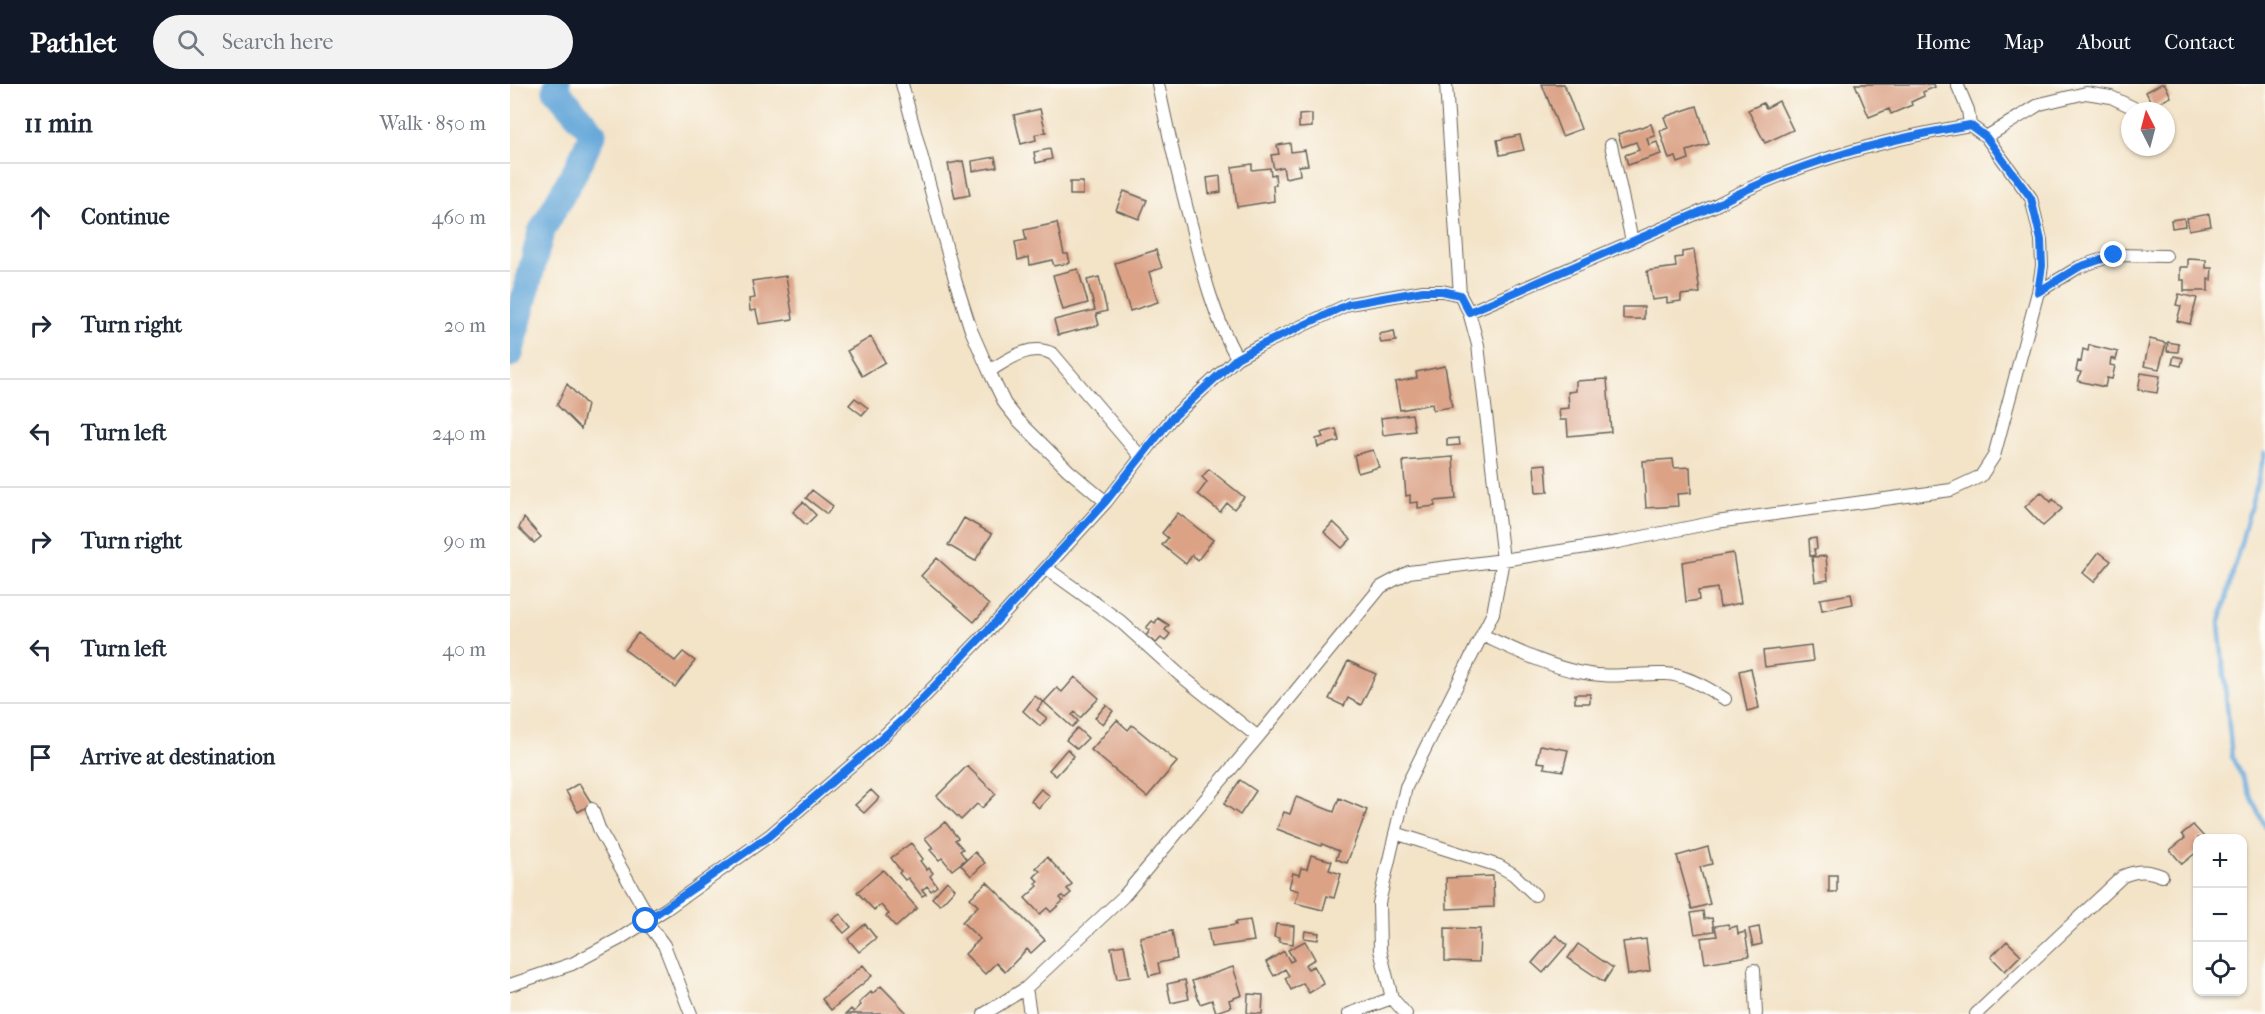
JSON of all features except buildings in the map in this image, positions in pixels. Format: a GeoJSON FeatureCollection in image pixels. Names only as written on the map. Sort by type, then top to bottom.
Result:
{"type":"FeatureCollection","features":[{"type":"Feature","properties":{"kind":"street"},"geometry":{"type":"LineString","coordinates":[[902,84],[971,330],[1005,404],[1068,470],[1106,501]]}},
{"type":"Feature","properties":{"kind":"street"},"geometry":{"type":"LineString","coordinates":[[1158,84],[1174,158],[1209,294],[1225,337],[1237,358]]}},
{"type":"Feature","properties":{"kind":"street"},"geometry":{"type":"LineString","coordinates":[[1406,1014],[1392,998],[1380,950],[1379,903],[1406,787],[1493,613],[1503,560],[1478,345],[1469,312],[1460,295],[1446,84]]}},
{"type":"Feature","properties":{"kind":"street"},"geometry":{"type":"LineString","coordinates":[[984,1014],[1026,987],[1123,897],[1381,586],[1409,572],[1618,542],[1716,522],[1951,490],[1981,476],[1994,456],[2038,292],[2042,266],[2041,240],[2031,198],[1986,137],[1970,125],[1968,110],[1957,84]]}},
{"type":"Feature","properties":{"kind":"street"},"geometry":{"type":"LineString","coordinates":[[1986,137],[2040,104],[2086,93],[2111,97],[2121,102]]}},
{"type":"Feature","properties":{"kind":"street"},"geometry":{"type":"LineString","coordinates":[[1469,312],[1714,206],[1744,190],[1821,159],[1914,135],[1970,125]]}},
{"type":"Feature","properties":{"kind":"street"},"geometry":{"type":"LineString","coordinates":[[1611,145],[1632,241]]}},
{"type":"Feature","properties":{"kind":"street"},"geometry":{"type":"LineString","coordinates":[[2038,292],[2079,267],[2114,255],[2166,256]]}},
{"type":"Feature","properties":{"kind":"street"},"geometry":{"type":"LineString","coordinates":[[510,985],[572,964],[648,920],[769,836],[868,751],[921,700],[1046,568],[1106,501],[1171,419],[1237,358],[1349,304],[1423,291],[1442,291],[1460,295]]}},
{"type":"Feature","properties":{"kind":"street"},"geometry":{"type":"LineString","coordinates":[[989,371],[1024,351],[1046,350],[1053,354],[1141,457]]}},
{"type":"Feature","properties":{"kind":"street"},"geometry":{"type":"LineString","coordinates":[[1046,568],[1120,621],[1180,675],[1258,737]]}},
{"type":"Feature","properties":{"kind":"street"},"geometry":{"type":"LineString","coordinates":[[1482,635],[1526,655],[1576,672],[1608,677],[1668,674],[1705,686],[1725,699]]}},
{"type":"Feature","properties":{"kind":"street"},"geometry":{"type":"LineString","coordinates":[[592,809],[600,831],[664,945],[691,1014]]}},
{"type":"Feature","properties":{"kind":"street"},"geometry":{"type":"LineString","coordinates":[[1395,833],[1499,866],[1513,874],[1535,895]]}},
{"type":"Feature","properties":{"kind":"street"},"geometry":{"type":"LineString","coordinates":[[1976,1014],[2123,876],[2137,871],[2148,871],[2162,876]]}},
{"type":"Feature","properties":{"kind":"street"},"geometry":{"type":"LineString","coordinates":[[1754,970],[1756,1014]]}},
{"type":"Feature","properties":{"kind":"street"},"geometry":{"type":"LineString","coordinates":[[1026,987],[1030,1014]]}},
{"type":"Feature","properties":{"kind":"street"},"geometry":{"type":"LineString","coordinates":[[1349,1014],[1392,998]]}},
{"type":"Feature","properties":{"kind":"waterway"},"geometry":{"type":"LineString","coordinates":[[510,354],[541,232],[579,164],[593,133],[556,90],[557,84]]}},
{"type":"Feature","properties":{"kind":"waterway"},"geometry":{"type":"LineString","coordinates":[[2265,453],[2219,625],[2232,757],[2265,826]]}},
{"type":"Feature","properties":{"kind":"route"},"geometry":{"type":"LineString","coordinates":[[646,921],[769,836],[903,719],[1106,501],[1171,419],[1237,358],[1349,304],[1404,293],[1442,291],[1460,295],[1469,312],[1714,206],[1744,190],[1821,159],[1914,135],[1970,125],[1986,137],[2031,198],[2041,240],[2042,266],[2038,292],[2079,267],[2114,255]]}}]}
